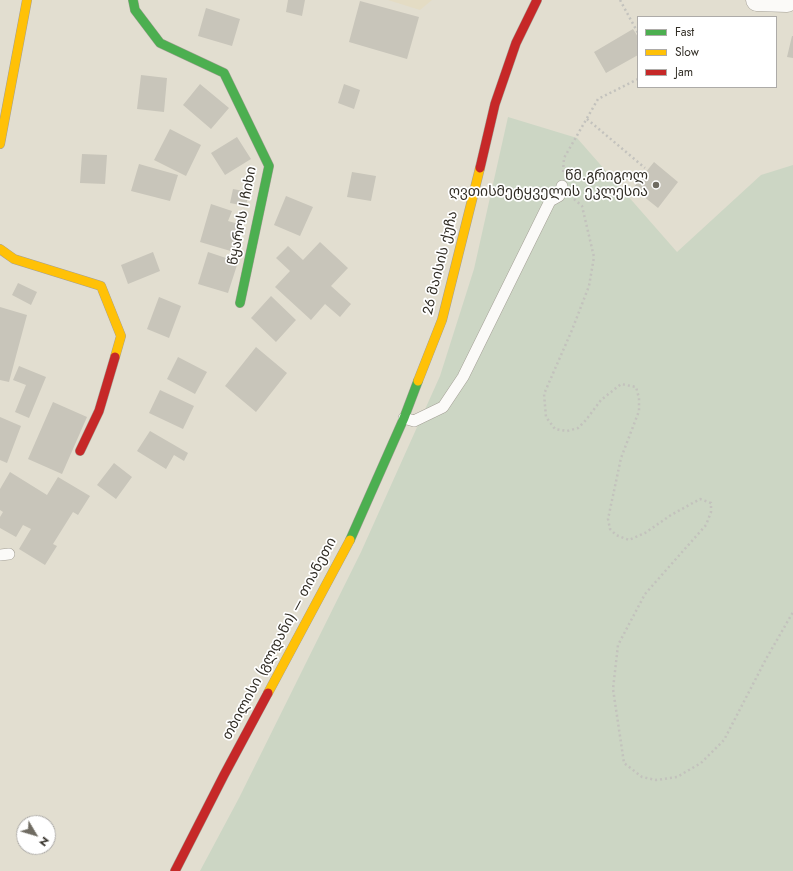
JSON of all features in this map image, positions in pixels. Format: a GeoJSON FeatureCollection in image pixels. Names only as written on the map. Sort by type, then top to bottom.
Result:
{"type":"FeatureCollection","features":[{"type":"Feature","properties":{"kind":"main road"},"geometry":{"type":"LineString","coordinates":[[0,144],[27,0]]}},
{"type":"Feature","properties":{"kind":"main road","name":"წყაროს I ჩიხი"},"geometry":{"type":"LineString","coordinates":[[133,0],[135,10],[160,43],[224,73],[269,166],[240,303]]}},
{"type":"Feature","properties":{"kind":"main road","name":"26 მაისის ქუჩა"},"geometry":{"type":"LineString","coordinates":[[404,418],[442,320],[495,104],[516,43],[537,0]]}},
{"type":"Feature","properties":{"kind":"main road"},"geometry":{"type":"LineString","coordinates":[[0,249],[14,258],[101,286],[121,336],[99,411],[80,451]]}},
{"type":"Feature","properties":{"kind":"main road","name":"თბილისი (გლდანი) — თიანეთი"},"geometry":{"type":"LineString","coordinates":[[175,871],[224,775],[348,544],[404,418]]}},
{"type":"Feature","properties":{"kind":"street"},"geometry":{"type":"LineString","coordinates":[[757,0],[787,1]]}},
{"type":"Feature","properties":{"kind":"lane"},"geometry":{"type":"LineString","coordinates":[[404,418],[414,421],[443,407],[463,378],[550,201],[560,191]]}},
{"type":"Feature","properties":{"kind":"path"},"geometry":{"type":"LineString","coordinates":[[620,0],[637,31]]}},
{"type":"Feature","properties":{"kind":"path"},"geometry":{"type":"LineString","coordinates":[[637,80],[598,99],[564,158],[560,191],[571,196],[582,206],[594,257],[589,286],[572,330],[544,394],[546,417],[555,429],[567,431],[578,428],[601,400],[621,384],[636,387],[639,398],[639,411],[621,458],[608,519],[610,528],[616,535],[629,540],[645,533],[671,515],[700,499],[711,503],[706,525],[645,594],[618,644],[613,690],[624,763],[642,777],[656,780],[677,777],[701,763],[724,740],[766,659],[793,612]]}},
{"type":"Feature","properties":{"kind":"path"},"geometry":{"type":"LineString","coordinates":[[587,119],[645,168]]}},
{"type":"Feature","properties":{"kind":"shaded area"},"geometry":{"type":"Polygon","coordinates":[[[388,0],[432,0],[420,10],[388,0]]]}},
{"type":"Feature","properties":{"kind":"green space"},"geometry":{"type":"Polygon","coordinates":[[[508,117],[577,138],[677,252],[761,175],[793,165],[793,871],[200,871],[239,798],[361,552],[440,376],[474,269],[508,117]]]}},
{"type":"Feature","properties":{"kind":"building"},"geometry":{"type":"Polygon","coordinates":[[[288,0],[305,0],[302,16],[286,12],[288,0]]]}},
{"type":"Feature","properties":{"kind":"building"},"geometry":{"type":"Polygon","coordinates":[[[360,1],[419,17],[407,59],[349,42],[360,1]]]}},
{"type":"Feature","properties":{"kind":"building"},"geometry":{"type":"Polygon","coordinates":[[[206,8],[240,19],[232,46],[198,36],[206,8]]]}},
{"type":"Feature","properties":{"kind":"building"},"geometry":{"type":"Polygon","coordinates":[[[633,29],[637,35],[637,56],[606,73],[594,52],[633,29]]]}},
{"type":"Feature","properties":{"kind":"building"},"geometry":{"type":"Polygon","coordinates":[[[793,36],[793,58],[787,57],[793,36]]]}},
{"type":"Feature","properties":{"kind":"building"},"geometry":{"type":"Polygon","coordinates":[[[141,75],[167,78],[164,112],[137,109],[141,75]]]}},
{"type":"Feature","properties":{"kind":"building"},"geometry":{"type":"Polygon","coordinates":[[[200,84],[229,108],[211,129],[183,105],[200,84]]]}},
{"type":"Feature","properties":{"kind":"building"},"geometry":{"type":"Polygon","coordinates":[[[344,84],[360,90],[354,109],[338,103],[344,84]]]}},
{"type":"Feature","properties":{"kind":"building"},"geometry":{"type":"Polygon","coordinates":[[[170,129],[201,145],[186,176],[154,160],[170,129]]]}},
{"type":"Feature","properties":{"kind":"building"},"geometry":{"type":"Polygon","coordinates":[[[237,137],[251,159],[225,175],[211,153],[237,137]]]}},
{"type":"Feature","properties":{"kind":"building"},"geometry":{"type":"Polygon","coordinates":[[[82,154],[107,155],[105,184],[80,183],[82,154]]]}},
{"type":"Feature","properties":{"kind":"building","name":"წმ.გრიგოლ ღვთისმეტყველის ეკლესია"},"geometry":{"type":"Polygon","coordinates":[[[654,162],[678,182],[658,208],[633,188],[654,162]]]}},
{"type":"Feature","properties":{"kind":"building"},"geometry":{"type":"Polygon","coordinates":[[[139,164],[178,175],[170,201],[131,191],[139,164]]]}},
{"type":"Feature","properties":{"kind":"building"},"geometry":{"type":"Polygon","coordinates":[[[352,172],[376,176],[371,201],[347,197],[352,172]]]}},
{"type":"Feature","properties":{"kind":"building"},"geometry":{"type":"Polygon","coordinates":[[[233,189],[249,192],[246,206],[230,203],[233,189]]]}},
{"type":"Feature","properties":{"kind":"building"},"geometry":{"type":"Polygon","coordinates":[[[286,196],[313,207],[300,236],[274,225],[286,196]]]}},
{"type":"Feature","properties":{"kind":"building"},"geometry":{"type":"Polygon","coordinates":[[[211,204],[232,211],[228,221],[242,225],[234,252],[200,242],[211,204]]]}},
{"type":"Feature","properties":{"kind":"building"},"geometry":{"type":"Polygon","coordinates":[[[320,242],[348,268],[331,286],[351,304],[340,317],[325,304],[311,320],[275,287],[290,271],[276,258],[288,246],[303,260],[320,242]]]}},
{"type":"Feature","properties":{"kind":"building"},"geometry":{"type":"Polygon","coordinates":[[[153,252],[160,271],[128,284],[121,265],[153,252]]]}},
{"type":"Feature","properties":{"kind":"building"},"geometry":{"type":"Polygon","coordinates":[[[208,252],[238,262],[228,293],[198,284],[208,252]]]}},
{"type":"Feature","properties":{"kind":"building"},"geometry":{"type":"Polygon","coordinates":[[[18,283],[37,292],[31,305],[12,295],[18,283]]]}},
{"type":"Feature","properties":{"kind":"building"},"geometry":{"type":"Polygon","coordinates":[[[271,296],[296,320],[276,342],[251,318],[271,296]]]}},
{"type":"Feature","properties":{"kind":"building"},"geometry":{"type":"Polygon","coordinates":[[[159,297],[181,306],[169,338],[147,329],[159,297]]]}},
{"type":"Feature","properties":{"kind":"building"},"geometry":{"type":"Polygon","coordinates":[[[0,307],[27,315],[9,382],[0,380],[0,307]]]}},
{"type":"Feature","properties":{"kind":"building"},"geometry":{"type":"Polygon","coordinates":[[[256,347],[287,373],[256,412],[225,386],[256,347]]]}},
{"type":"Feature","properties":{"kind":"building"},"geometry":{"type":"Polygon","coordinates":[[[178,357],[207,372],[195,394],[167,379],[178,357]]]}},
{"type":"Feature","properties":{"kind":"building"},"geometry":{"type":"Polygon","coordinates":[[[19,366],[46,377],[29,418],[15,412],[26,385],[13,380],[19,366]]]}},
{"type":"Feature","properties":{"kind":"building"},"geometry":{"type":"Polygon","coordinates":[[[160,390],[194,406],[183,429],[149,413],[160,390]]]}},
{"type":"Feature","properties":{"kind":"building"},"geometry":{"type":"Polygon","coordinates":[[[53,402],[87,417],[62,474],[28,459],[53,402]]]}},
{"type":"Feature","properties":{"kind":"building"},"geometry":{"type":"Polygon","coordinates":[[[0,417],[21,426],[7,463],[0,460],[0,417]]]}},
{"type":"Feature","properties":{"kind":"building"},"geometry":{"type":"Polygon","coordinates":[[[150,431],[188,453],[184,461],[174,455],[166,469],[137,451],[150,431]]]}},
{"type":"Feature","properties":{"kind":"building"},"geometry":{"type":"Polygon","coordinates":[[[114,463],[132,477],[116,499],[97,485],[114,463]]]}},
{"type":"Feature","properties":{"kind":"building"},"geometry":{"type":"Polygon","coordinates":[[[10,472],[47,495],[58,477],[90,496],[78,515],[73,512],[53,544],[57,546],[45,565],[19,549],[31,529],[23,525],[16,537],[0,528],[0,517],[3,512],[0,510],[0,489],[10,472]]]}},
{"type":"Feature","properties":{"kind":"traffic: fast"},"geometry":{"type":"LineString","coordinates":[[133,0],[135,10],[160,43],[224,73],[269,166],[240,303]]}},
{"type":"Feature","properties":{"kind":"traffic: fast"},"geometry":{"type":"LineString","coordinates":[[350,540],[404,418],[418,381]]}},
{"type":"Feature","properties":{"kind":"traffic: slow"},"geometry":{"type":"LineString","coordinates":[[0,144],[27,0]]}},
{"type":"Feature","properties":{"kind":"traffic: slow"},"geometry":{"type":"LineString","coordinates":[[418,381],[442,320],[480,168]]}},
{"type":"Feature","properties":{"kind":"traffic: slow"},"geometry":{"type":"LineString","coordinates":[[0,249],[14,259],[101,286],[121,336],[115,357]]}},
{"type":"Feature","properties":{"kind":"traffic: slow"},"geometry":{"type":"LineString","coordinates":[[268,693],[350,540]]}},
{"type":"Feature","properties":{"kind":"traffic: jam"},"geometry":{"type":"LineString","coordinates":[[480,168],[495,104],[516,43],[537,0]]}},
{"type":"Feature","properties":{"kind":"traffic: jam"},"geometry":{"type":"LineString","coordinates":[[80,451],[99,411],[115,357]]}},
{"type":"Feature","properties":{"kind":"traffic: jam"},"geometry":{"type":"LineString","coordinates":[[175,871],[268,693]]}},
{"type":"Feature","properties":{"kind":"place","name":"წმ.გრიგოლ ღვთისმეტყველის ეკლესია"},"geometry":{"type":"Point","coordinates":[656,185]}}]}
